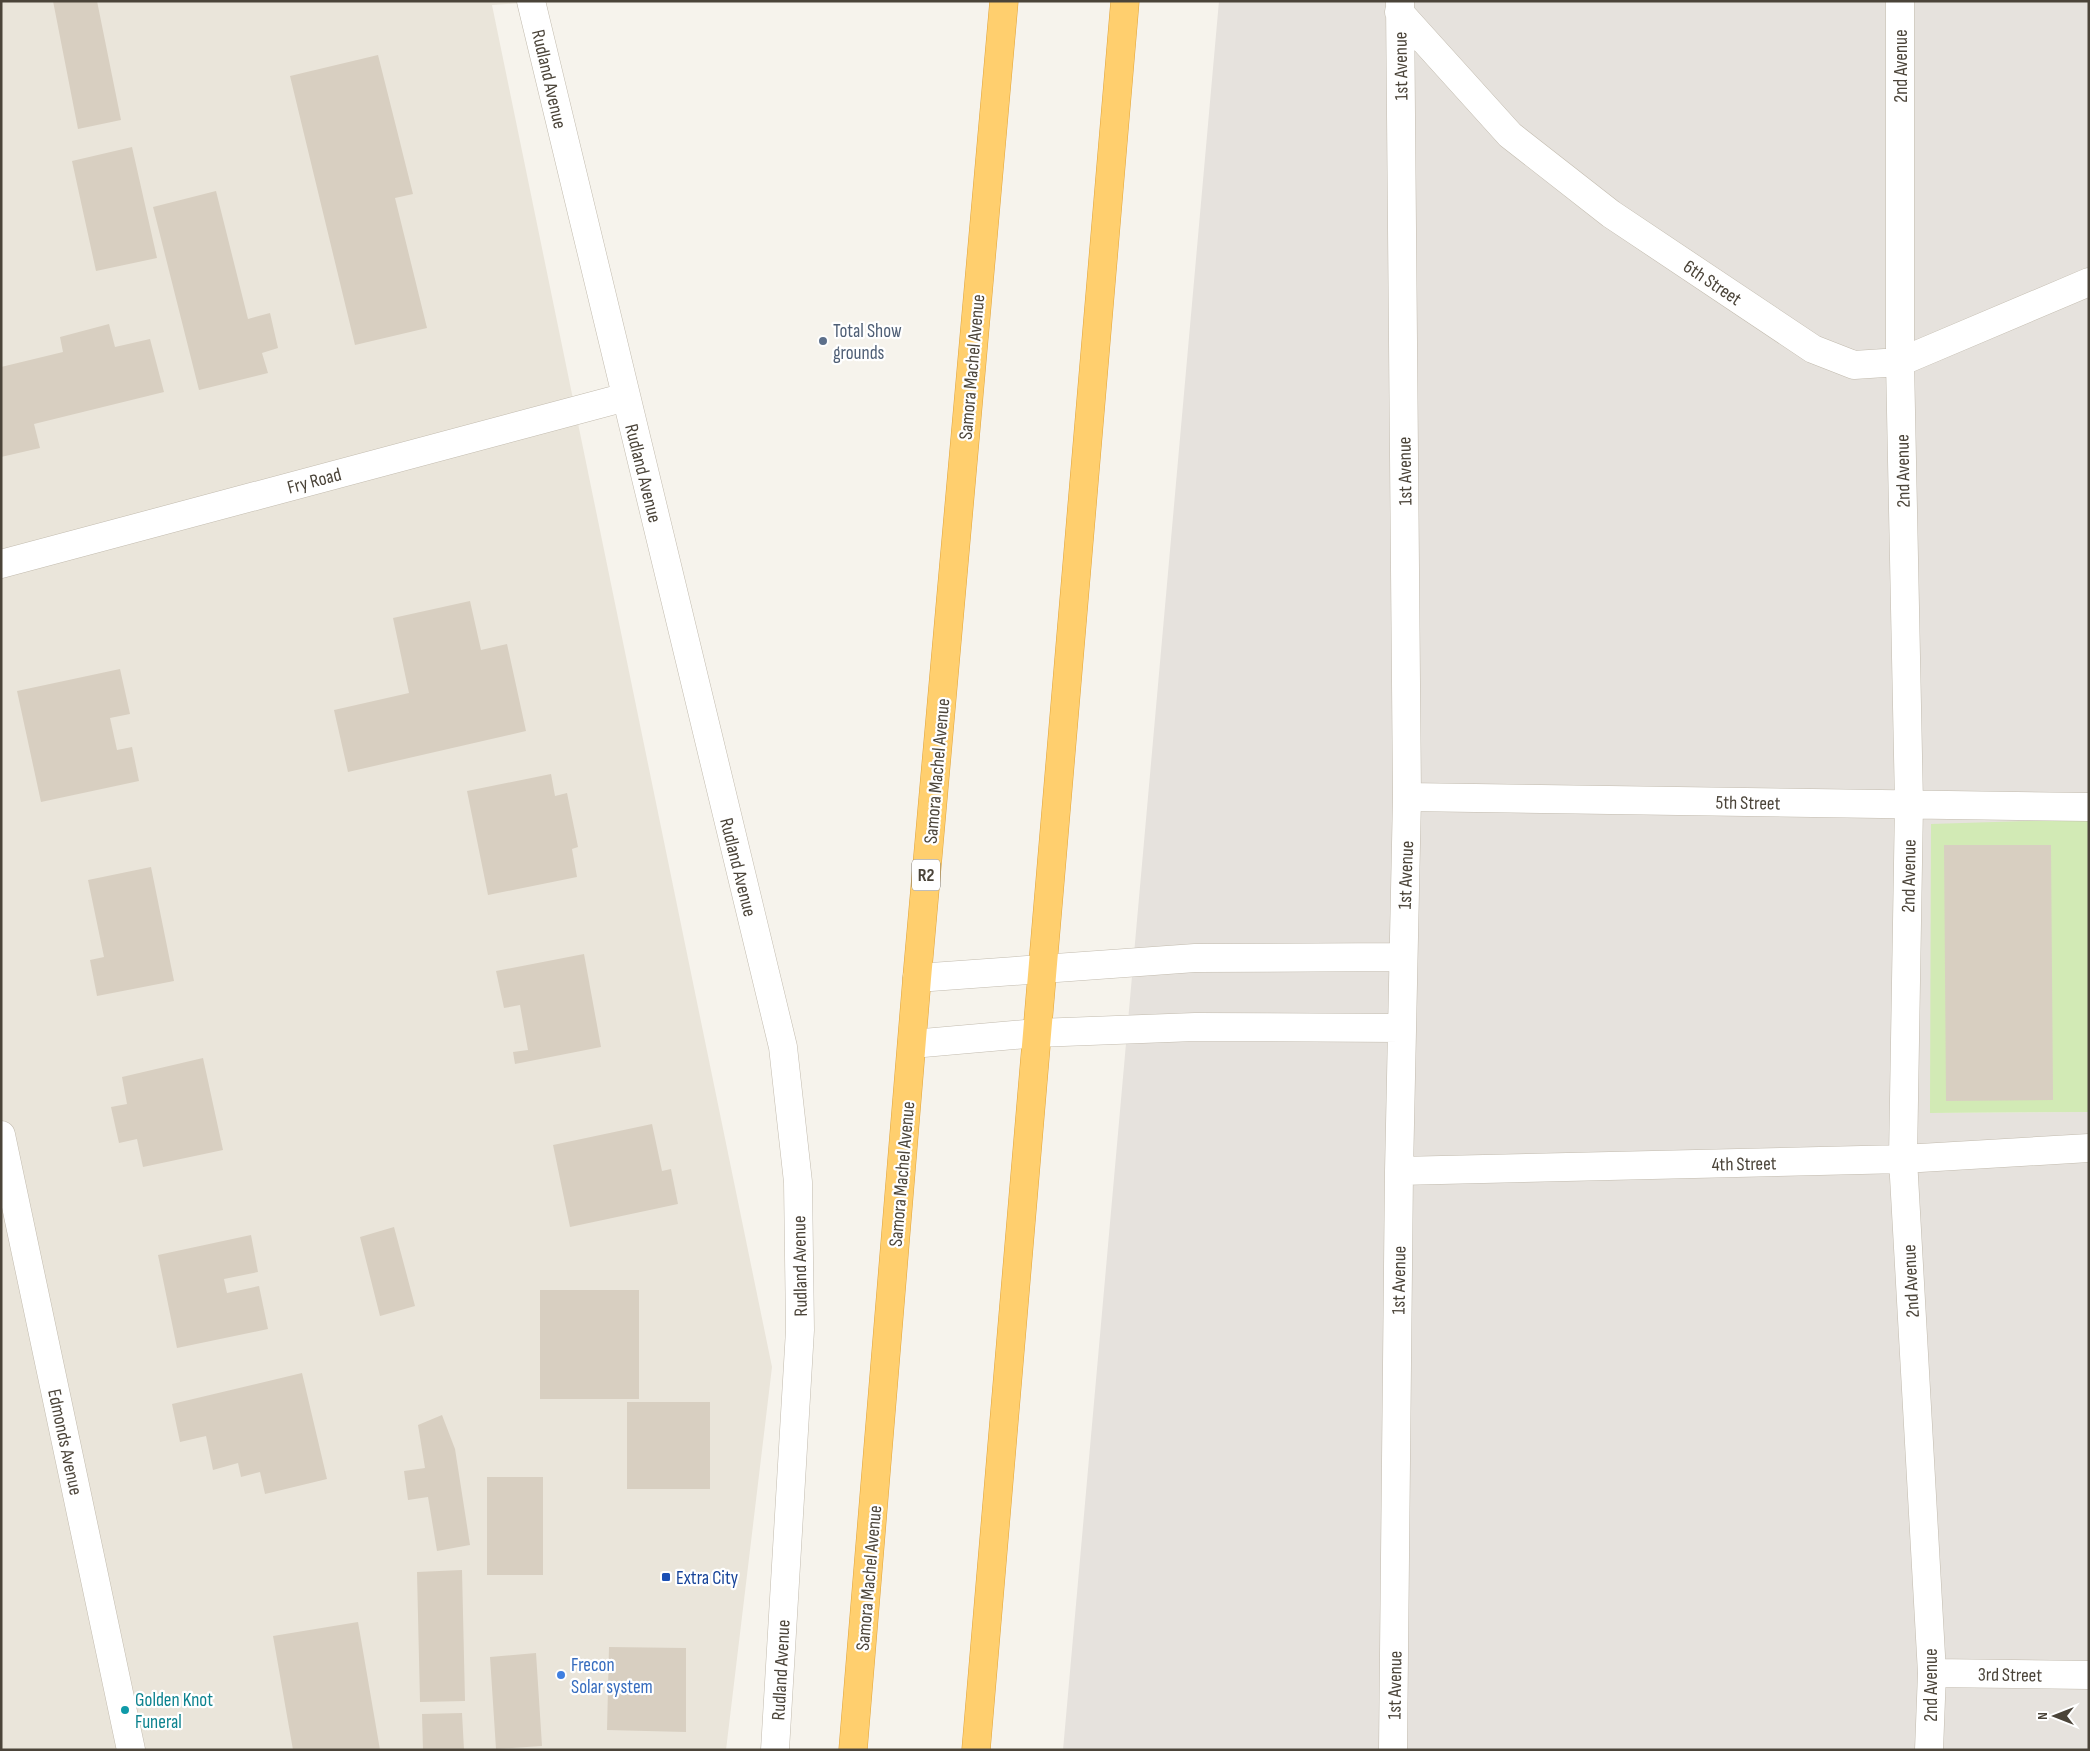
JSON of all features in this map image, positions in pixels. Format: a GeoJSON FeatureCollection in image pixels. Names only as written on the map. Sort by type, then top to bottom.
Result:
{"type":"FeatureCollection","features":[{"type":"Feature","properties":{"kind":"highway","name":"Samora Machel Avenue"},"geometry":{"type":"LineString","coordinates":[[853,1750],[917,978],[1004,1]]}},
{"type":"Feature","properties":{"kind":"highway"},"geometry":{"type":"LineString","coordinates":[[976,1750],[1125,1]]}},
{"type":"Feature","properties":{"kind":"street","name":"Rudland Avenue"},"geometry":{"type":"LineString","coordinates":[[531,1],[783,1047],[798,1182],[800,1330],[775,1750]]}},
{"type":"Feature","properties":{"kind":"street","name":"2nd Avenue"},"geometry":{"type":"LineString","coordinates":[[1900,1],[1900,362],[1909,804],[1903,1159],[1932,1673],[1929,1750]]}},
{"type":"Feature","properties":{"kind":"street","name":"6th Street"},"geometry":{"type":"LineString","coordinates":[[1400,7],[1510,135],[1611,214],[1813,349],[1854,365],[1900,362],[2089,282]]}},
{"type":"Feature","properties":{"kind":"street","name":"1st Avenue"},"geometry":{"type":"LineString","coordinates":[[1393,1750],[1398,1171],[1407,797],[1400,7]]}},
{"type":"Feature","properties":{"kind":"street","name":"Fry Road"},"geometry":{"type":"LineString","coordinates":[[1,564],[626,397]]}},
{"type":"Feature","properties":{"kind":"street","name":"5th Street"},"geometry":{"type":"LineString","coordinates":[[1407,797],[2089,807]]}},
{"type":"Feature","properties":{"kind":"street"},"geometry":{"type":"LineString","coordinates":[[917,978],[1195,958],[1403,957]]}},
{"type":"Feature","properties":{"kind":"street"},"geometry":{"type":"LineString","coordinates":[[912,1044],[1037,1033],[1195,1027],[1401,1028]]}},
{"type":"Feature","properties":{"kind":"street","name":"Edmonds Avenue"},"geometry":{"type":"LineString","coordinates":[[1,1135],[131,1750]]}},
{"type":"Feature","properties":{"kind":"street","name":"4th Street"},"geometry":{"type":"LineString","coordinates":[[1398,1171],[1903,1159],[2089,1148]]}},
{"type":"Feature","properties":{"kind":"street","name":"3rd Street"},"geometry":{"type":"LineString","coordinates":[[1932,1673],[2089,1675]]}},
{"type":"Feature","properties":{"kind":"shaded area"},"geometry":{"type":"Polygon","coordinates":[[[1,1],[549,1],[492,5],[772,1367],[726,1750],[1,1750],[1,1]]]}},
{"type":"Feature","properties":{"kind":"shaded area"},"geometry":{"type":"Polygon","coordinates":[[[1219,1],[2089,1],[2089,819],[1930,1113],[2089,1112],[2089,1750],[1063,1750],[1219,1]]]}},
{"type":"Feature","properties":{"kind":"green space"},"geometry":{"type":"Polygon","coordinates":[[[2089,819],[2089,1112],[1930,1113],[1931,824],[2089,819]]]}},
{"type":"Feature","properties":{"kind":"building"},"geometry":{"type":"Polygon","coordinates":[[[53,1],[97,1],[121,120],[78,129],[53,1]]]}},
{"type":"Feature","properties":{"kind":"building"},"geometry":{"type":"Polygon","coordinates":[[[378,55],[413,194],[395,198],[427,328],[355,345],[290,76],[378,55]]]}},
{"type":"Feature","properties":{"kind":"building"},"geometry":{"type":"Polygon","coordinates":[[[132,147],[157,258],[96,271],[72,161],[132,147]]]}},
{"type":"Feature","properties":{"kind":"building"},"geometry":{"type":"Polygon","coordinates":[[[216,191],[248,319],[270,313],[278,348],[262,353],[268,373],[199,390],[153,207],[216,191]]]}},
{"type":"Feature","properties":{"kind":"building"},"geometry":{"type":"Polygon","coordinates":[[[109,324],[115,347],[150,339],[164,392],[34,424],[40,448],[1,457],[1,367],[63,352],[60,337],[109,324]]]}},
{"type":"Feature","properties":{"kind":"building"},"geometry":{"type":"Polygon","coordinates":[[[470,601],[481,650],[507,644],[526,731],[348,772],[334,710],[409,693],[393,618],[470,601]]]}},
{"type":"Feature","properties":{"kind":"building"},"geometry":{"type":"Polygon","coordinates":[[[120,669],[130,714],[110,718],[117,750],[132,747],[139,781],[41,802],[17,691],[120,669]]]}},
{"type":"Feature","properties":{"kind":"building"},"geometry":{"type":"Polygon","coordinates":[[[551,774],[555,796],[567,793],[578,847],[572,849],[577,877],[488,895],[467,791],[551,774]]]}},
{"type":"Feature","properties":{"kind":"building"},"geometry":{"type":"Polygon","coordinates":[[[1944,845],[2051,845],[2053,1100],[1946,1101],[1944,845]]]}},
{"type":"Feature","properties":{"kind":"building"},"geometry":{"type":"Polygon","coordinates":[[[151,867],[174,981],[97,996],[90,960],[104,957],[88,880],[151,867]]]}},
{"type":"Feature","properties":{"kind":"building"},"geometry":{"type":"Polygon","coordinates":[[[584,954],[601,1047],[515,1064],[513,1052],[528,1050],[520,1005],[504,1008],[496,971],[584,954]]]}},
{"type":"Feature","properties":{"kind":"building"},"geometry":{"type":"Polygon","coordinates":[[[203,1058],[223,1150],[143,1167],[137,1139],[119,1143],[111,1107],[127,1104],[122,1077],[203,1058]]]}},
{"type":"Feature","properties":{"kind":"building"},"geometry":{"type":"Polygon","coordinates":[[[652,1124],[662,1171],[671,1169],[678,1204],[570,1227],[553,1145],[652,1124]]]}},
{"type":"Feature","properties":{"kind":"building"},"geometry":{"type":"Polygon","coordinates":[[[394,1227],[415,1306],[380,1316],[360,1237],[394,1227]]]}},
{"type":"Feature","properties":{"kind":"building"},"geometry":{"type":"Polygon","coordinates":[[[251,1235],[258,1272],[224,1279],[227,1293],[259,1286],[268,1329],[177,1348],[158,1255],[251,1235]]]}},
{"type":"Feature","properties":{"kind":"building"},"geometry":{"type":"Polygon","coordinates":[[[540,1290],[639,1290],[639,1399],[540,1399],[540,1290]]]}},
{"type":"Feature","properties":{"kind":"building"},"geometry":{"type":"Polygon","coordinates":[[[302,1373],[327,1479],[265,1494],[260,1472],[241,1477],[238,1463],[213,1470],[206,1436],[180,1442],[172,1404],[302,1373]]]}},
{"type":"Feature","properties":{"kind":"building"},"geometry":{"type":"Polygon","coordinates":[[[627,1402],[710,1402],[710,1489],[627,1489],[627,1402]]]}},
{"type":"Feature","properties":{"kind":"building"},"geometry":{"type":"Polygon","coordinates":[[[442,1415],[455,1449],[470,1545],[437,1551],[428,1497],[408,1500],[404,1471],[425,1468],[418,1425],[442,1415]]]}},
{"type":"Feature","properties":{"kind":"building"},"geometry":{"type":"Polygon","coordinates":[[[487,1477],[543,1477],[543,1575],[487,1575],[487,1477]]]}},
{"type":"Feature","properties":{"kind":"building"},"geometry":{"type":"Polygon","coordinates":[[[462,1570],[465,1701],[420,1702],[417,1572],[462,1570]]]}},
{"type":"Feature","properties":{"kind":"building"},"geometry":{"type":"Polygon","coordinates":[[[358,1622],[380,1750],[293,1750],[273,1636],[358,1622]]]}},
{"type":"Feature","properties":{"kind":"building"},"geometry":{"type":"Polygon","coordinates":[[[609,1647],[686,1648],[686,1732],[607,1730],[609,1647]]]}},
{"type":"Feature","properties":{"kind":"building"},"geometry":{"type":"Polygon","coordinates":[[[536,1653],[542,1746],[496,1749],[490,1657],[536,1653]]]}},
{"type":"Feature","properties":{"kind":"building"},"geometry":{"type":"Polygon","coordinates":[[[462,1713],[464,1750],[423,1750],[422,1714],[462,1713]]]}},
{"type":"Feature","properties":{"kind":"place","name":"Total Show grounds"},"geometry":{"type":"Point","coordinates":[823,341]}},
{"type":"Feature","properties":{"kind":"place","name":"Extra City"},"geometry":{"type":"Point","coordinates":[666,1577]}},
{"type":"Feature","properties":{"kind":"place","name":"Frecon Solar system"},"geometry":{"type":"Point","coordinates":[561,1675]}},
{"type":"Feature","properties":{"kind":"place","name":"Golden Knot Funeral"},"geometry":{"type":"Point","coordinates":[125,1710]}}]}
